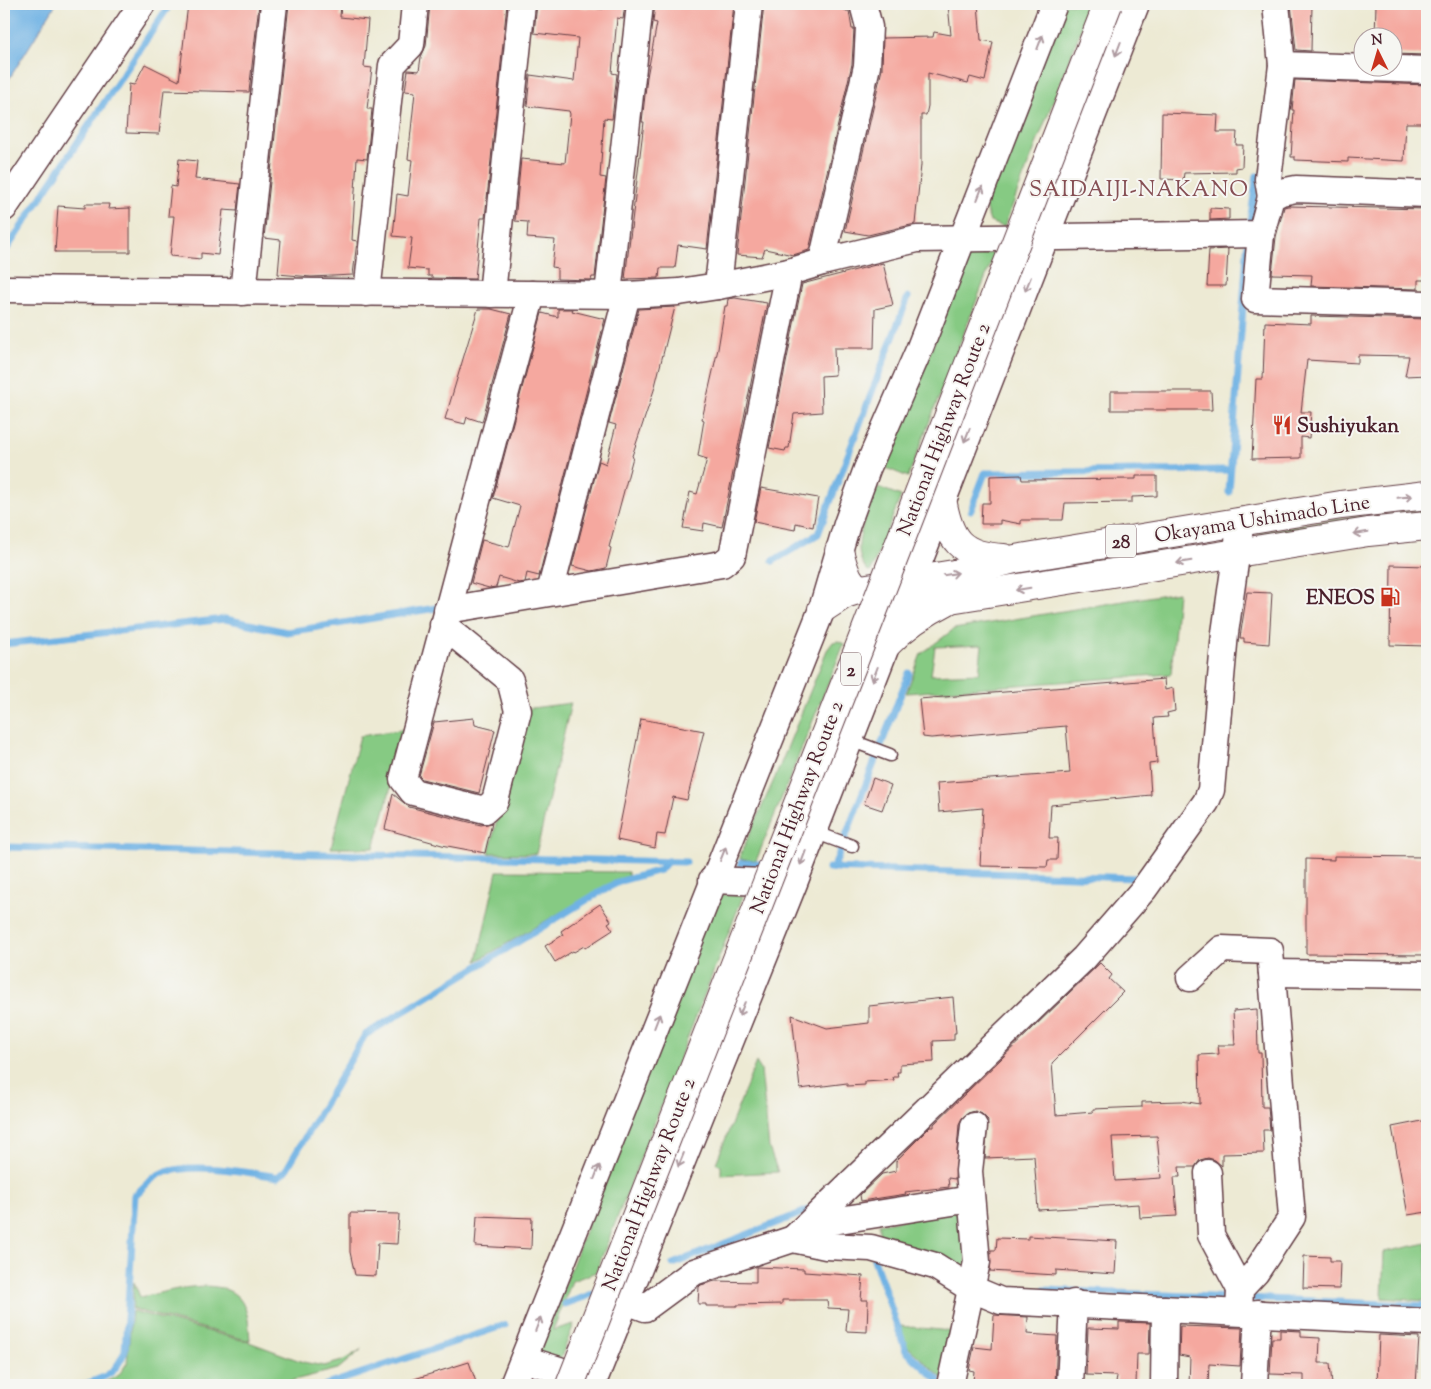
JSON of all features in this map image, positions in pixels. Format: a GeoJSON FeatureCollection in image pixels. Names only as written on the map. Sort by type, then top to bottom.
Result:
{"type":"FeatureCollection","features":[{"type":"Feature","properties":{"kind":"main road","name":"National Highway Route 2"},"geometry":{"type":"LineString","coordinates":[[585,1384],[855,658],[1108,4]]}},
{"type":"Feature","properties":{"kind":"main road","name":"Okayama Ushimado Line"},"geometry":{"type":"LineString","coordinates":[[908,590],[960,573],[1015,559],[1367,501],[1427,495]]}},
{"type":"Feature","properties":{"kind":"main road"},"geometry":{"type":"LineString","coordinates":[[942,499],[951,534],[968,552],[989,558],[1015,559]]}},
{"type":"Feature","properties":{"kind":"main road","name":"Okayama Ushimado Line"},"geometry":{"type":"LineString","coordinates":[[822,610],[845,594],[861,589],[908,590],[950,599],[1368,532],[1427,526]]}},
{"type":"Feature","properties":{"kind":"main road"},"geometry":{"type":"LineString","coordinates":[[838,551],[844,570],[852,584],[861,589]]}},
{"type":"Feature","properties":{"kind":"main road"},"geometry":{"type":"LineString","coordinates":[[887,644],[917,617],[950,599]]}},
{"type":"Feature","properties":{"kind":"street"},"geometry":{"type":"LineString","coordinates":[[4,208],[142,4]]}},
{"type":"Feature","properties":{"kind":"street"},"geometry":{"type":"LineString","coordinates":[[243,292],[274,4]]}},
{"type":"Feature","properties":{"kind":"street"},"geometry":{"type":"LineString","coordinates":[[367,293],[392,65],[411,45],[415,4]]}},
{"type":"Feature","properties":{"kind":"street"},"geometry":{"type":"LineString","coordinates":[[492,294],[522,4]]}},
{"type":"Feature","properties":{"kind":"street"},"geometry":{"type":"LineString","coordinates":[[550,592],[618,295],[640,4]]}},
{"type":"Feature","properties":{"kind":"street"},"geometry":{"type":"LineString","coordinates":[[718,286],[749,4]]}},
{"type":"Feature","properties":{"kind":"street"},"geometry":{"type":"LineString","coordinates":[[822,262],[867,66],[869,27],[863,4]]}},
{"type":"Feature","properties":{"kind":"street"},"geometry":{"type":"LineString","coordinates":[[513,1385],[712,880],[822,610],[838,551],[868,469],[919,350],[1054,4]]}},
{"type":"Feature","properties":{"kind":"street"},"geometry":{"type":"LineString","coordinates":[[524,1359],[585,1384],[626,1301],[794,883],[1136,4]]}},
{"type":"Feature","properties":{"kind":"street"},"geometry":{"type":"LineString","coordinates":[[1276,4],[1282,65],[1268,179],[1270,197],[1253,235],[1255,299],[1427,304]]}},
{"type":"Feature","properties":{"kind":"street"},"geometry":{"type":"LineString","coordinates":[[1282,65],[1427,70]]}},
{"type":"Feature","properties":{"kind":"street"},"geometry":{"type":"LineString","coordinates":[[1270,197],[1281,192],[1296,189],[1427,194]]}},
{"type":"Feature","properties":{"kind":"street"},"geometry":{"type":"LineString","coordinates":[[4,288],[618,295],[680,292],[718,286],[788,272],[918,239],[1253,235]]}},
{"type":"Feature","properties":{"kind":"street"},"geometry":{"type":"LineString","coordinates":[[445,617],[550,592],[722,564],[732,556],[788,272]]}},
{"type":"Feature","properties":{"kind":"street"},"geometry":{"type":"LineString","coordinates":[[445,617],[510,680],[518,712],[495,801],[485,810],[413,792],[403,778],[445,617],[532,294]]}},
{"type":"Feature","properties":{"kind":"street"},"geometry":{"type":"LineString","coordinates":[[791,1237],[1084,958],[1144,889],[1206,802],[1211,790],[1225,633],[1241,521]]}},
{"type":"Feature","properties":{"kind":"street"},"geometry":{"type":"LineString","coordinates":[[1208,526],[1210,557]]}},
{"type":"Feature","properties":{"kind":"street"},"geometry":{"type":"LineString","coordinates":[[712,880],[794,883]]}},
{"type":"Feature","properties":{"kind":"street"},"geometry":{"type":"LineString","coordinates":[[1190,978],[1222,949],[1270,951],[1292,1217],[1256,1272],[1243,1302]]}},
{"type":"Feature","properties":{"kind":"street"},"geometry":{"type":"LineString","coordinates":[[1272,973],[1427,976]]}},
{"type":"Feature","properties":{"kind":"street"},"geometry":{"type":"LineString","coordinates":[[950,1385],[977,1262],[969,1171],[974,1126]]}},
{"type":"Feature","properties":{"kind":"street"},"geometry":{"type":"LineString","coordinates":[[1208,1173],[1211,1235],[1243,1302],[1254,1385]]}},
{"type":"Feature","properties":{"kind":"street"},"geometry":{"type":"LineString","coordinates":[[626,1301],[645,1308],[694,1272],[791,1237],[971,1199]]}},
{"type":"Feature","properties":{"kind":"street"},"geometry":{"type":"LineString","coordinates":[[791,1237],[826,1246],[871,1248],[935,1266],[970,1288],[1001,1301],[1074,1303],[1165,1309],[1243,1302],[1427,1322]]}},
{"type":"Feature","properties":{"kind":"street"},"geometry":{"type":"LineString","coordinates":[[1070,1385],[1074,1303]]}},
{"type":"Feature","properties":{"kind":"street"},"geometry":{"type":"LineString","coordinates":[[1164,1385],[1165,1309]]}},
{"type":"Feature","properties":{"kind":"lane"},"geometry":{"type":"LineString","coordinates":[[850,740],[883,752]]}},
{"type":"Feature","properties":{"kind":"lane"},"geometry":{"type":"LineString","coordinates":[[814,832],[846,844]]}},
{"type":"Feature","properties":{"kind":"green space"},"geometry":{"type":"Polygon","coordinates":[[[1064,4],[1091,4],[1004,227],[990,222],[984,203],[1064,4]]]}},
{"type":"Feature","properties":{"kind":"green space"},"geometry":{"type":"Polygon","coordinates":[[[995,253],[908,477],[886,468],[965,261],[974,255],[995,253]]]}},
{"type":"Feature","properties":{"kind":"green space"},"geometry":{"type":"Polygon","coordinates":[[[878,487],[901,496],[870,573],[863,564],[859,554],[859,542],[865,519],[878,487]]]}},
{"type":"Feature","properties":{"kind":"green space"},"geometry":{"type":"Polygon","coordinates":[[[1427,508],[1427,513],[1259,535],[1256,532],[1367,514],[1427,508]]]}},
{"type":"Feature","properties":{"kind":"green space"},"geometry":{"type":"Polygon","coordinates":[[[1160,548],[1162,552],[987,580],[986,575],[1160,548]]]}},
{"type":"Feature","properties":{"kind":"green space"},"geometry":{"type":"Polygon","coordinates":[[[1178,592],[1171,674],[906,693],[921,654],[954,629],[1178,592]],[[982,645],[935,647],[931,675],[979,673],[982,645]]]}},
{"type":"Feature","properties":{"kind":"green space"},"geometry":{"type":"Polygon","coordinates":[[[838,641],[844,644],[756,861],[740,859],[827,650],[833,642],[838,641]]]}},
{"type":"Feature","properties":{"kind":"green space"},"geometry":{"type":"Polygon","coordinates":[[[571,703],[536,854],[489,853],[524,709],[571,703]]]}},
{"type":"Feature","properties":{"kind":"green space"},"geometry":{"type":"Polygon","coordinates":[[[407,729],[374,848],[331,848],[360,736],[407,729]]]}},
{"type":"Feature","properties":{"kind":"green space"},"geometry":{"type":"Polygon","coordinates":[[[497,871],[628,872],[628,876],[616,880],[477,961],[497,871]]]}},
{"type":"Feature","properties":{"kind":"green space"},"geometry":{"type":"Polygon","coordinates":[[[714,894],[743,896],[596,1272],[572,1281],[553,1330],[574,1324],[560,1360],[539,1352],[714,894]]]}},
{"type":"Feature","properties":{"kind":"green space"},"geometry":{"type":"Polygon","coordinates":[[[756,1062],[761,1070],[769,1148],[778,1172],[721,1175],[721,1166],[716,1163],[756,1062]]]}},
{"type":"Feature","properties":{"kind":"green space"},"geometry":{"type":"Polygon","coordinates":[[[954,1210],[962,1220],[968,1268],[960,1270],[879,1242],[879,1224],[954,1210]]]}},
{"type":"Feature","properties":{"kind":"green space"},"geometry":{"type":"Polygon","coordinates":[[[1427,1243],[1427,1301],[1382,1298],[1384,1252],[1427,1243]]]}},
{"type":"Feature","properties":{"kind":"green space"},"geometry":{"type":"Polygon","coordinates":[[[134,1282],[140,1297],[197,1286],[212,1286],[225,1289],[236,1295],[246,1310],[250,1341],[132,1309],[134,1282]]]}},
{"type":"Feature","properties":{"kind":"green space"},"geometry":{"type":"Polygon","coordinates":[[[132,1311],[249,1342],[303,1362],[324,1366],[342,1361],[362,1349],[338,1369],[274,1385],[99,1385],[118,1376],[127,1363],[132,1311]]]}},
{"type":"Feature","properties":{"kind":"green space"},"geometry":{"type":"Polygon","coordinates":[[[900,1326],[950,1331],[943,1379],[907,1346],[900,1326]]]}},
{"type":"Feature","properties":{"kind":"water"},"geometry":{"type":"Polygon","coordinates":[[[4,4],[56,4],[4,87],[4,4]]]}},
{"type":"Feature","properties":{"kind":"building"},"geometry":{"type":"Polygon","coordinates":[[[188,4],[259,4],[249,92],[164,90],[159,134],[126,133],[129,84],[134,85],[145,64],[179,81],[188,4]]]}},
{"type":"Feature","properties":{"kind":"building"},"geometry":{"type":"Polygon","coordinates":[[[289,4],[341,4],[340,17],[368,20],[364,67],[372,68],[367,109],[372,109],[367,159],[357,158],[352,240],[357,241],[353,275],[311,277],[278,274],[281,240],[264,238],[289,4]]]}},
{"type":"Feature","properties":{"kind":"building"},"geometry":{"type":"Polygon","coordinates":[[[430,4],[507,4],[485,218],[481,218],[475,279],[432,278],[432,276],[428,276],[428,270],[408,268],[412,238],[393,236],[397,194],[408,196],[412,160],[408,159],[415,92],[405,91],[408,70],[419,71],[421,57],[426,46],[430,4]]]}},
{"type":"Feature","properties":{"kind":"building"},"geometry":{"type":"Polygon","coordinates":[[[537,4],[603,9],[603,4],[625,4],[623,19],[617,18],[612,73],[617,74],[612,119],[604,118],[600,177],[606,178],[595,277],[592,277],[591,280],[557,279],[557,268],[552,267],[555,240],[527,238],[528,222],[515,221],[521,159],[565,163],[569,111],[527,106],[530,75],[574,81],[578,38],[534,33],[537,4]]]}},
{"type":"Feature","properties":{"kind":"building"},"geometry":{"type":"Polygon","coordinates":[[[655,4],[734,4],[707,249],[678,245],[675,268],[660,268],[659,278],[625,279],[644,122],[642,122],[647,77],[657,23],[653,22],[655,4]]]}},
{"type":"Feature","properties":{"kind":"building"},"geometry":{"type":"Polygon","coordinates":[[[764,4],[846,4],[845,11],[849,11],[852,29],[854,29],[852,64],[809,250],[793,255],[765,249],[762,257],[737,255],[764,4]]]}},
{"type":"Feature","properties":{"kind":"building"},"geometry":{"type":"Polygon","coordinates":[[[948,4],[978,4],[981,40],[993,42],[985,81],[970,77],[968,83],[928,73],[928,106],[926,115],[921,115],[921,165],[915,224],[868,235],[845,231],[882,69],[883,38],[933,37],[934,32],[951,35],[948,4]]]}},
{"type":"Feature","properties":{"kind":"building"},"geometry":{"type":"Polygon","coordinates":[[[1291,4],[1312,4],[1311,51],[1296,50],[1291,4]]]}},
{"type":"Feature","properties":{"kind":"building"},"geometry":{"type":"Polygon","coordinates":[[[1376,4],[1427,4],[1427,55],[1404,54],[1404,28],[1375,28],[1376,4]]]}},
{"type":"Feature","properties":{"kind":"building"},"geometry":{"type":"Polygon","coordinates":[[[1295,80],[1427,85],[1427,123],[1406,123],[1404,161],[1348,158],[1348,162],[1295,160],[1295,157],[1291,157],[1295,80]]]}},
{"type":"Feature","properties":{"kind":"building"},"geometry":{"type":"Polygon","coordinates":[[[1162,113],[1218,115],[1217,132],[1237,132],[1236,145],[1243,145],[1242,167],[1236,168],[1236,172],[1184,173],[1183,180],[1161,179],[1162,113]]]}},
{"type":"Feature","properties":{"kind":"building"},"geometry":{"type":"Polygon","coordinates":[[[179,159],[197,161],[195,179],[240,184],[237,211],[223,210],[218,255],[201,253],[201,259],[170,256],[174,216],[168,216],[171,186],[176,187],[179,159]]]}},
{"type":"Feature","properties":{"kind":"building"},"geometry":{"type":"Polygon","coordinates":[[[85,204],[109,204],[108,209],[130,208],[130,252],[55,252],[58,206],[85,208],[85,204]]]}},
{"type":"Feature","properties":{"kind":"building"},"geometry":{"type":"Polygon","coordinates":[[[1284,207],[1427,209],[1427,280],[1418,280],[1418,289],[1311,286],[1312,275],[1272,274],[1276,237],[1284,207]]]}},
{"type":"Feature","properties":{"kind":"building"},"geometry":{"type":"Polygon","coordinates":[[[1210,208],[1229,209],[1229,219],[1210,220],[1210,208]]]}},
{"type":"Feature","properties":{"kind":"building"},"geometry":{"type":"Polygon","coordinates":[[[1228,249],[1226,286],[1207,286],[1209,250],[1228,249]]]}},
{"type":"Feature","properties":{"kind":"building"},"geometry":{"type":"Polygon","coordinates":[[[883,263],[893,305],[875,309],[874,348],[834,348],[835,375],[821,376],[822,412],[794,414],[789,448],[786,448],[785,451],[769,448],[802,284],[883,263]]]}},
{"type":"Feature","properties":{"kind":"building"},"geometry":{"type":"Polygon","coordinates":[[[735,298],[767,303],[722,527],[704,523],[703,531],[683,528],[690,492],[697,494],[707,459],[698,456],[704,420],[702,419],[718,349],[725,306],[727,306],[728,299],[735,298]]]}},
{"type":"Feature","properties":{"kind":"building"},"geometry":{"type":"Polygon","coordinates":[[[675,307],[654,390],[632,456],[609,547],[611,548],[606,568],[592,571],[572,566],[599,461],[606,464],[616,425],[609,423],[639,309],[675,307]]]}},
{"type":"Feature","properties":{"kind":"building"},"geometry":{"type":"Polygon","coordinates":[[[478,309],[491,309],[511,314],[482,422],[467,417],[465,424],[445,419],[478,309]]]}},
{"type":"Feature","properties":{"kind":"building"},"geometry":{"type":"Polygon","coordinates":[[[558,309],[573,309],[572,311],[605,319],[539,576],[527,573],[525,582],[519,583],[499,577],[496,587],[489,588],[471,583],[482,540],[509,547],[520,506],[493,498],[542,313],[558,317],[558,309]]]}},
{"type":"Feature","properties":{"kind":"building"},"geometry":{"type":"Polygon","coordinates":[[[1311,316],[1427,319],[1427,375],[1405,376],[1409,356],[1358,355],[1358,363],[1307,360],[1301,412],[1311,412],[1309,438],[1301,437],[1301,458],[1252,459],[1256,379],[1263,379],[1265,322],[1311,324],[1311,316]]]}},
{"type":"Feature","properties":{"kind":"building"},"geometry":{"type":"Polygon","coordinates":[[[1111,391],[1211,391],[1212,410],[1111,410],[1111,391]]]}},
{"type":"Feature","properties":{"kind":"building"},"geometry":{"type":"Polygon","coordinates":[[[1021,475],[1022,480],[1136,479],[1136,476],[1157,476],[1157,496],[1132,497],[1132,502],[1065,503],[1063,520],[1021,520],[1021,524],[1000,520],[1000,524],[981,524],[982,503],[990,503],[990,476],[1021,475]]]}},
{"type":"Feature","properties":{"kind":"building"},"geometry":{"type":"Polygon","coordinates":[[[761,488],[818,498],[813,527],[796,523],[795,530],[754,522],[761,488]]]}},
{"type":"Feature","properties":{"kind":"building"},"geometry":{"type":"Polygon","coordinates":[[[1391,565],[1427,566],[1427,646],[1390,645],[1391,565]]]}},
{"type":"Feature","properties":{"kind":"building"},"geometry":{"type":"Polygon","coordinates":[[[1247,592],[1272,593],[1269,644],[1244,642],[1244,638],[1240,638],[1247,592]]]}},
{"type":"Feature","properties":{"kind":"building"},"geometry":{"type":"Polygon","coordinates":[[[1164,679],[1165,690],[1173,688],[1175,711],[1167,713],[1168,717],[1154,718],[1157,763],[1149,764],[1151,795],[1051,805],[1049,838],[1058,838],[1057,860],[1048,860],[1047,867],[980,866],[983,808],[939,812],[937,783],[1070,773],[1066,726],[931,738],[923,737],[919,699],[1164,679]]]}},
{"type":"Feature","properties":{"kind":"building"},"geometry":{"type":"Polygon","coordinates":[[[474,718],[475,725],[495,730],[479,793],[422,779],[419,776],[434,722],[474,718]]]}},
{"type":"Feature","properties":{"kind":"building"},"geometry":{"type":"Polygon","coordinates":[[[641,719],[704,731],[687,800],[673,797],[665,835],[657,834],[655,848],[617,840],[641,719]]]}},
{"type":"Feature","properties":{"kind":"building"},"geometry":{"type":"Polygon","coordinates":[[[873,778],[891,785],[882,810],[864,804],[873,778]]]}},
{"type":"Feature","properties":{"kind":"building"},"geometry":{"type":"Polygon","coordinates":[[[393,794],[409,807],[481,825],[492,823],[485,853],[442,845],[385,829],[393,794]]]}},
{"type":"Feature","properties":{"kind":"building"},"geometry":{"type":"Polygon","coordinates":[[[1334,856],[1427,857],[1427,955],[1306,954],[1306,859],[1334,860],[1334,856]]]}},
{"type":"Feature","properties":{"kind":"building"},"geometry":{"type":"Polygon","coordinates":[[[600,904],[611,921],[608,923],[613,930],[585,948],[584,946],[573,951],[555,962],[545,946],[563,935],[561,931],[600,904]]]}},
{"type":"Feature","properties":{"kind":"building"},"geometry":{"type":"Polygon","coordinates":[[[1100,963],[1112,975],[1109,979],[1123,992],[1052,1063],[1056,1115],[1093,1112],[1093,1109],[1142,1107],[1142,1102],[1182,1101],[1200,1104],[1199,1055],[1219,1054],[1218,1045],[1235,1045],[1233,1011],[1257,1009],[1258,1053],[1261,1053],[1262,1107],[1268,1107],[1270,1130],[1263,1130],[1264,1153],[1222,1154],[1222,1166],[1215,1160],[1208,1158],[1200,1160],[1195,1167],[1179,1167],[1180,1177],[1174,1177],[1177,1216],[1140,1218],[1139,1204],[1038,1210],[1034,1156],[985,1158],[988,1120],[982,1114],[975,1111],[968,1113],[959,1124],[955,1179],[948,1178],[949,1187],[905,1192],[906,1194],[861,1201],[860,1195],[882,1174],[896,1171],[896,1161],[930,1127],[934,1127],[934,1124],[1100,963]],[[1157,1136],[1112,1137],[1115,1181],[1161,1178],[1157,1136]]]}},
{"type":"Feature","properties":{"kind":"building"},"geometry":{"type":"Polygon","coordinates":[[[953,997],[956,1033],[954,1033],[954,1040],[933,1041],[934,1062],[900,1064],[900,1072],[897,1072],[898,1077],[893,1077],[894,1080],[865,1082],[865,1085],[847,1086],[847,1083],[800,1089],[792,1015],[827,1028],[869,1023],[869,1006],[953,997]]]}},
{"type":"Feature","properties":{"kind":"building"},"geometry":{"type":"Polygon","coordinates":[[[1427,1120],[1427,1212],[1408,1215],[1392,1127],[1427,1120]]]}},
{"type":"Feature","properties":{"kind":"building"},"geometry":{"type":"Polygon","coordinates":[[[350,1213],[399,1214],[397,1244],[378,1243],[376,1276],[355,1275],[350,1252],[350,1213]]]}},
{"type":"Feature","properties":{"kind":"building"},"geometry":{"type":"Polygon","coordinates":[[[477,1216],[532,1218],[531,1249],[475,1246],[477,1216]]]}},
{"type":"Feature","properties":{"kind":"building"},"geometry":{"type":"Polygon","coordinates":[[[1028,1236],[1117,1241],[1115,1274],[1056,1270],[1056,1275],[990,1271],[991,1250],[996,1250],[997,1238],[1028,1239],[1028,1236]]]}},
{"type":"Feature","properties":{"kind":"building"},"geometry":{"type":"Polygon","coordinates":[[[1304,1256],[1330,1257],[1330,1261],[1340,1261],[1339,1289],[1303,1288],[1304,1256]]]}},
{"type":"Feature","properties":{"kind":"building"},"geometry":{"type":"Polygon","coordinates":[[[756,1267],[804,1269],[804,1272],[863,1276],[861,1300],[868,1300],[867,1332],[846,1331],[848,1309],[828,1308],[827,1300],[782,1300],[782,1304],[737,1306],[706,1306],[706,1304],[698,1304],[699,1287],[701,1285],[715,1281],[756,1282],[756,1267]]]}},
{"type":"Feature","properties":{"kind":"building"},"geometry":{"type":"Polygon","coordinates":[[[994,1315],[1028,1317],[1027,1334],[1057,1336],[1055,1385],[973,1382],[974,1371],[969,1370],[974,1347],[992,1349],[994,1315]]]}},
{"type":"Feature","properties":{"kind":"building"},"geometry":{"type":"Polygon","coordinates":[[[1119,1322],[1150,1323],[1149,1354],[1137,1354],[1136,1384],[1116,1383],[1117,1376],[1086,1375],[1088,1328],[1119,1329],[1119,1322]]]}},
{"type":"Feature","properties":{"kind":"building"},"geometry":{"type":"Polygon","coordinates":[[[1180,1326],[1242,1328],[1240,1366],[1209,1364],[1208,1385],[1189,1385],[1190,1357],[1179,1355],[1180,1326]]]}},
{"type":"Feature","properties":{"kind":"building"},"geometry":{"type":"Polygon","coordinates":[[[1280,1330],[1301,1331],[1301,1337],[1320,1338],[1319,1363],[1330,1363],[1332,1385],[1304,1385],[1304,1375],[1270,1374],[1272,1338],[1280,1338],[1280,1330]]]}},
{"type":"Feature","properties":{"kind":"building"},"geometry":{"type":"Polygon","coordinates":[[[1379,1335],[1419,1337],[1416,1385],[1377,1385],[1379,1335]]]}},
{"type":"Feature","properties":{"kind":"building"},"geometry":{"type":"Polygon","coordinates":[[[469,1362],[477,1385],[408,1385],[408,1381],[469,1362]]]}},
{"type":"Feature","properties":{"kind":"waterway"},"geometry":{"type":"LineString","coordinates":[[4,253],[170,4]]}},
{"type":"Feature","properties":{"kind":"waterway"},"geometry":{"type":"LineString","coordinates":[[1249,229],[1257,176]]}},
{"type":"Feature","properties":{"kind":"waterway"},"geometry":{"type":"LineString","coordinates":[[1229,492],[1248,240]]}},
{"type":"Feature","properties":{"kind":"waterway"},"geometry":{"type":"LineString","coordinates":[[773,561],[818,534],[908,297]]}},
{"type":"Feature","properties":{"kind":"waterway"},"geometry":{"type":"LineString","coordinates":[[971,510],[985,473],[1230,470]]}},
{"type":"Feature","properties":{"kind":"waterway"},"geometry":{"type":"LineString","coordinates":[[4,644],[225,619],[287,632],[436,608]]}},
{"type":"Feature","properties":{"kind":"waterway"},"geometry":{"type":"LineString","coordinates":[[833,869],[909,673]]}},
{"type":"Feature","properties":{"kind":"waterway"},"geometry":{"type":"LineString","coordinates":[[4,847],[686,862]]}},
{"type":"Feature","properties":{"kind":"waterway"},"geometry":{"type":"LineString","coordinates":[[83,1385],[109,1374],[125,1351],[135,1195],[148,1182],[162,1173],[190,1168],[220,1169],[278,1177],[286,1170],[365,1035],[603,890],[621,881],[660,870],[668,861]]}},
{"type":"Feature","properties":{"kind":"waterway"},"geometry":{"type":"LineString","coordinates":[[741,863],[768,865]]}},
{"type":"Feature","properties":{"kind":"waterway"},"geometry":{"type":"LineString","coordinates":[[829,868],[1136,878]]}},
{"type":"Feature","properties":{"kind":"waterway"},"geometry":{"type":"LineString","coordinates":[[673,1264],[809,1210]]}},
{"type":"Feature","properties":{"kind":"waterway"},"geometry":{"type":"LineString","coordinates":[[874,1259],[906,1351],[938,1380],[938,1385]]}},
{"type":"Feature","properties":{"kind":"waterway"},"geometry":{"type":"LineString","coordinates":[[1045,1290],[1235,1298]]}},
{"type":"Feature","properties":{"kind":"waterway"},"geometry":{"type":"LineString","coordinates":[[565,1304],[598,1292]]}},
{"type":"Feature","properties":{"kind":"waterway"},"geometry":{"type":"LineString","coordinates":[[1245,1298],[1427,1306]]}},
{"type":"Feature","properties":{"kind":"waterway"},"geometry":{"type":"LineString","coordinates":[[326,1385],[505,1325]]}},
{"type":"Feature","properties":{"kind":"place","name":"Sushiyukan"},"geometry":{"type":"Point","coordinates":[1282,425]}},
{"type":"Feature","properties":{"kind":"place","name":"ENEOS"},"geometry":{"type":"Point","coordinates":[1390,597]}},
{"type":"Feature","properties":{"kind":"district","name":"SAIDAIJI-NAKANO"},"geometry":{"type":"Point","coordinates":[1139,188]}}]}
